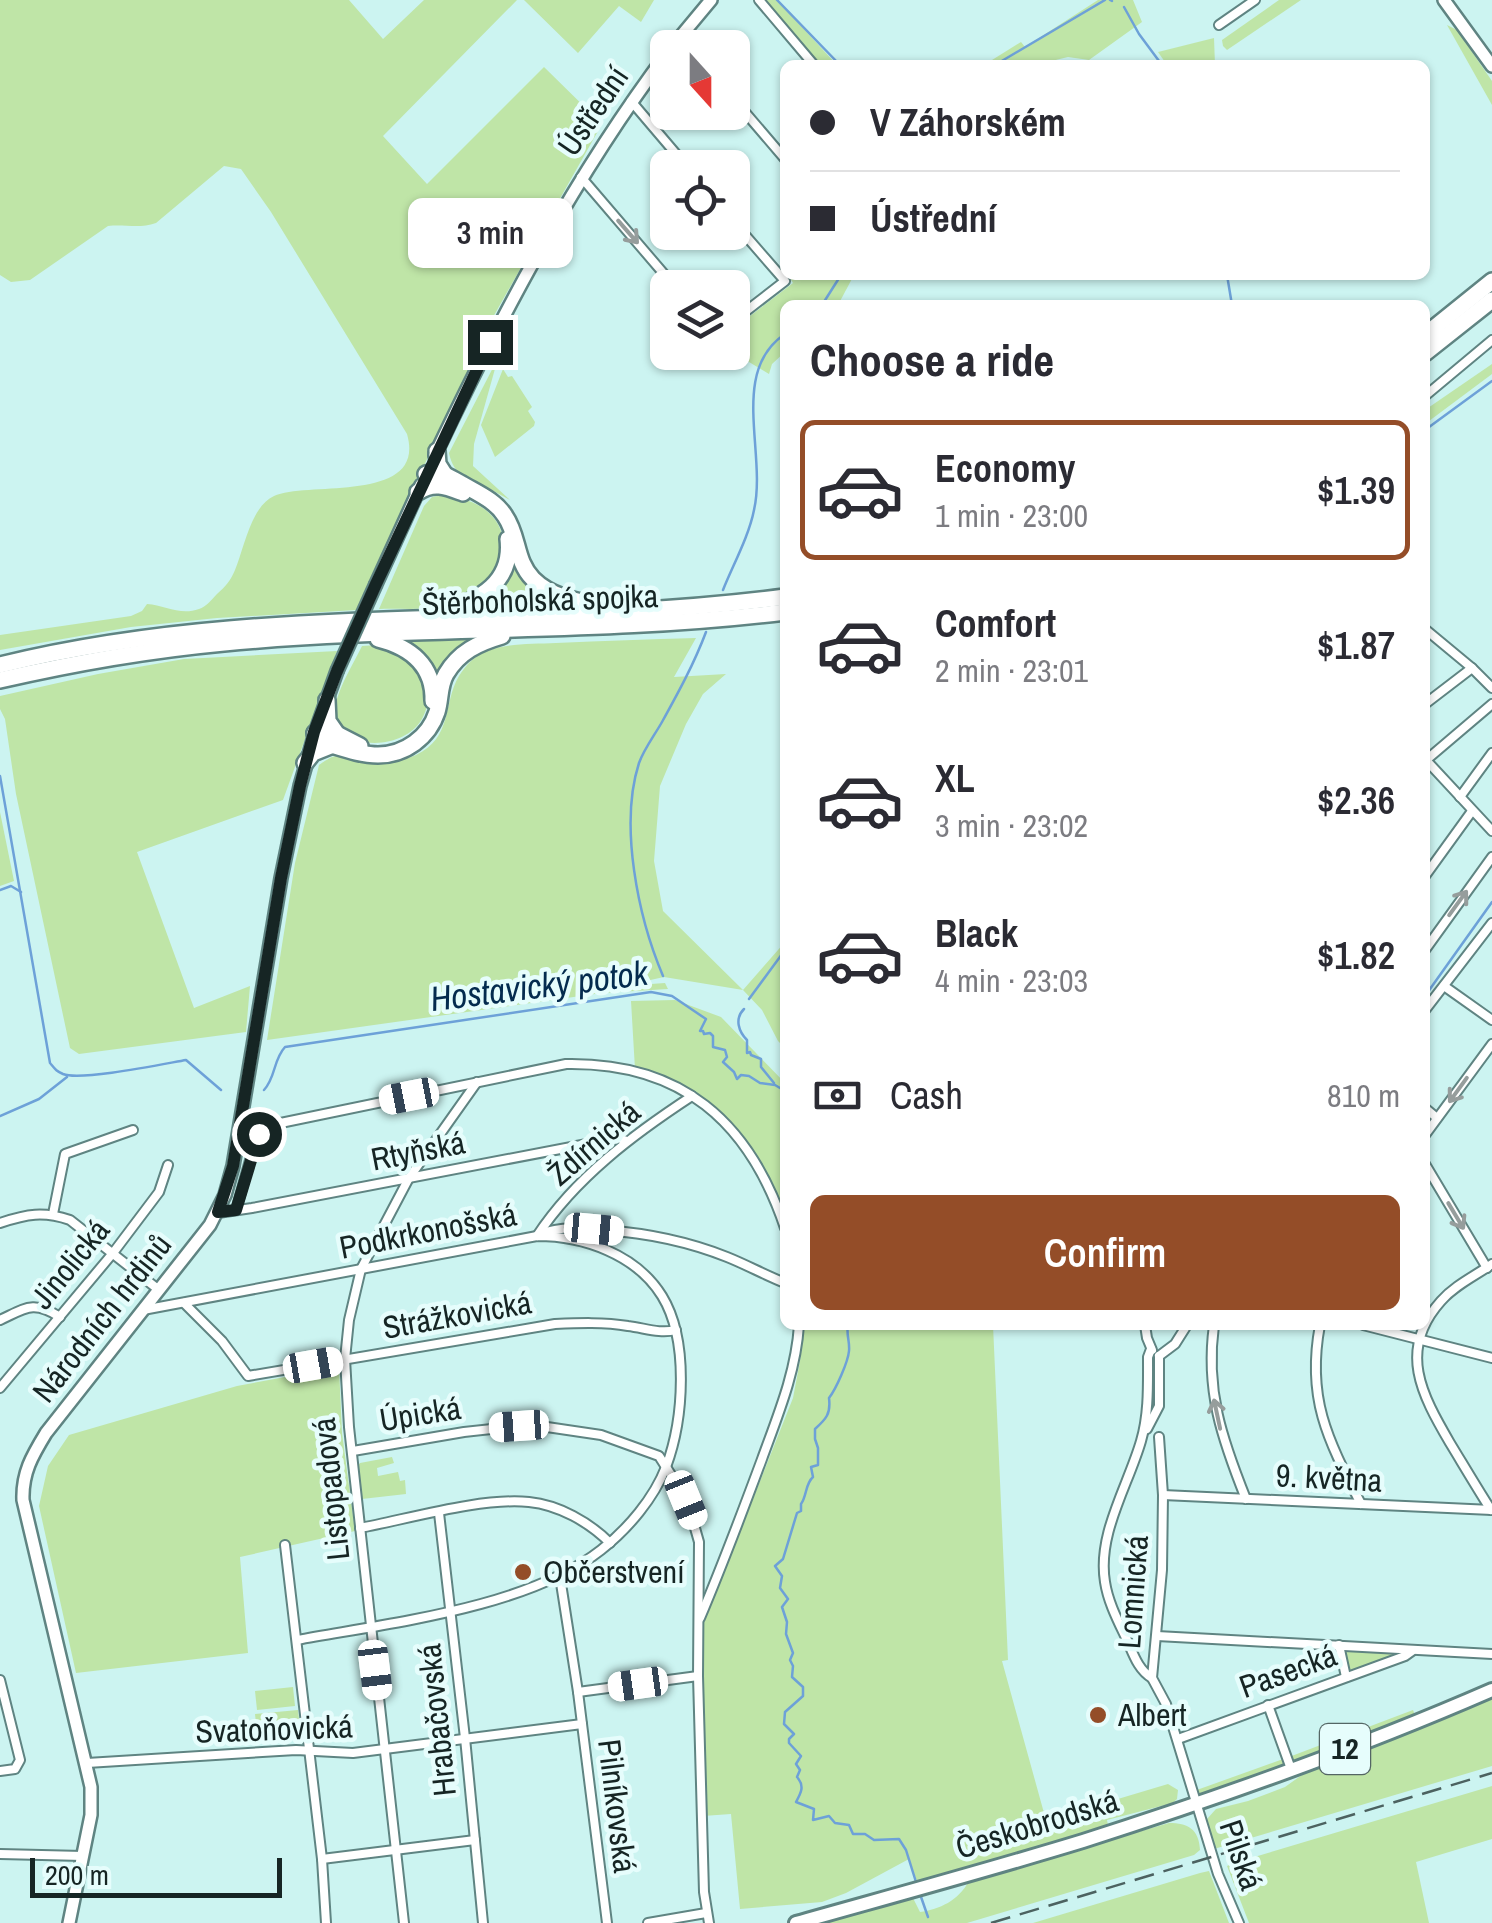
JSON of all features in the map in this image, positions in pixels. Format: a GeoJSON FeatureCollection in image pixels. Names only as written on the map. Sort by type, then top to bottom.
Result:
{"type":"FeatureCollection","features":[{"type":"Feature","properties":{"kind":"highway"},"geometry":{"type":"LineString","coordinates":[[1430,331],[1492,281]]}},
{"type":"Feature","properties":{"kind":"highway"},"geometry":{"type":"LineString","coordinates":[[1430,349],[1492,300]]}},
{"type":"Feature","properties":{"kind":"highway"},"geometry":{"type":"LineString","coordinates":[[418,492],[437,478],[437,451]]}},
{"type":"Feature","properties":{"kind":"highway"},"geometry":{"type":"LineString","coordinates":[[437,478],[486,497],[502,511],[512,529],[522,564],[543,588],[577,602],[630,610]]}},
{"type":"Feature","properties":{"kind":"highway"},"geometry":{"type":"LineString","coordinates":[[411,618],[450,610],[478,598],[499,580],[508,562],[507,535],[494,511],[437,478]]}},
{"type":"Feature","properties":{"kind":"highway","name":"Štěrboholská spojka"},"geometry":{"type":"LineString","coordinates":[[0,665],[110,643],[291,623],[630,610],[780,597]]}},
{"type":"Feature","properties":{"kind":"highway","name":"Štěrboholská spojka"},"geometry":{"type":"LineString","coordinates":[[0,680],[82,662],[238,642],[698,621],[780,613]]}},
{"type":"Feature","properties":{"kind":"highway"},"geometry":{"type":"LineString","coordinates":[[314,732],[324,728],[335,740],[377,754],[398,752],[412,745],[431,724],[444,679],[462,654],[486,641],[540,628]]}},
{"type":"Feature","properties":{"kind":"highway"},"geometry":{"type":"LineString","coordinates":[[305,763],[317,750],[335,740],[368,748],[398,745],[412,738],[430,711],[431,681],[426,668],[407,649],[378,638],[339,635]]}},
{"type":"Feature","properties":{"kind":"highway"},"geometry":{"type":"LineString","coordinates":[[327,700],[328,721],[335,740]]}},
{"type":"Feature","properties":{"kind":"main road","name":"Českobrodská"},"geometry":{"type":"LineString","coordinates":[[796,1923],[1082,1841],[1197,1803],[1289,1763],[1418,1722],[1492,1690]]}},
{"type":"Feature","properties":{"kind":"street","name":"Ústřední"},"geometry":{"type":"LineString","coordinates":[[688,30],[711,0]]}},
{"type":"Feature","properties":{"kind":"street"},"geometry":{"type":"LineString","coordinates":[[758,0],[810,60]]}},
{"type":"Feature","properties":{"kind":"street"},"geometry":{"type":"LineString","coordinates":[[1220,24],[1255,0]]}},
{"type":"Feature","properties":{"kind":"street"},"geometry":{"type":"LineString","coordinates":[[1444,0],[1492,66]]}},
{"type":"Feature","properties":{"kind":"street","name":"Ústřední"},"geometry":{"type":"LineString","coordinates":[[437,451],[490,342],[580,177],[650,78]]}},
{"type":"Feature","properties":{"kind":"street"},"geometry":{"type":"LineString","coordinates":[[631,101],[673,150]]}},
{"type":"Feature","properties":{"kind":"street"},"geometry":{"type":"LineString","coordinates":[[750,118],[780,153]]}},
{"type":"Feature","properties":{"kind":"street"},"geometry":{"type":"LineString","coordinates":[[580,177],[660,270]]}},
{"type":"Feature","properties":{"kind":"street"},"geometry":{"type":"LineString","coordinates":[[750,241],[780,276]]}},
{"type":"Feature","properties":{"kind":"street"},"geometry":{"type":"LineString","coordinates":[[750,308],[783,280]]}},
{"type":"Feature","properties":{"kind":"street"},"geometry":{"type":"LineString","coordinates":[[1430,392],[1492,340]]}},
{"type":"Feature","properties":{"kind":"street"},"geometry":{"type":"LineString","coordinates":[[305,763],[337,671],[418,492]]}},
{"type":"Feature","properties":{"kind":"street"},"geometry":{"type":"LineString","coordinates":[[1430,633],[1492,688]]}},
{"type":"Feature","properties":{"kind":"street"},"geometry":{"type":"LineString","coordinates":[[1430,700],[1472,668]]}},
{"type":"Feature","properties":{"kind":"street"},"geometry":{"type":"LineString","coordinates":[[1430,757],[1490,710]]}},
{"type":"Feature","properties":{"kind":"street"},"geometry":{"type":"LineString","coordinates":[[1460,797],[1492,754]]}},
{"type":"Feature","properties":{"kind":"street","name":"Národních hrdinů"},"geometry":{"type":"LineString","coordinates":[[69,1923],[92,1804],[87,1763],[23,1500],[23,1479],[27,1464],[46,1433],[218,1212],[233,1166],[281,878],[305,763]]}},
{"type":"Feature","properties":{"kind":"street"},"geometry":{"type":"LineString","coordinates":[[1430,766],[1492,831]]}},
{"type":"Feature","properties":{"kind":"street"},"geometry":{"type":"LineString","coordinates":[[1430,869],[1472,811]]}},
{"type":"Feature","properties":{"kind":"street"},"geometry":{"type":"LineString","coordinates":[[1430,943],[1492,857]]}},
{"type":"Feature","properties":{"kind":"street"},"geometry":{"type":"LineString","coordinates":[[1430,1004],[1492,923]]}},
{"type":"Feature","properties":{"kind":"street"},"geometry":{"type":"LineString","coordinates":[[1444,986],[1492,1020]]}},
{"type":"Feature","properties":{"kind":"street"},"geometry":{"type":"LineString","coordinates":[[1430,1128],[1492,1044]]}},
{"type":"Feature","properties":{"kind":"street"},"geometry":{"type":"LineString","coordinates":[[236,1210],[255,1142],[266,1126],[566,1064],[609,1065],[656,1076],[692,1096],[730,1126],[764,1179],[780,1216]]}},
{"type":"Feature","properties":{"kind":"street","name":"Listopadová"},"geometry":{"type":"LineString","coordinates":[[404,1923],[345,1359],[361,1269],[409,1178],[477,1082]]}},
{"type":"Feature","properties":{"kind":"street","name":"Ždírnická"},"geometry":{"type":"LineString","coordinates":[[537,1236],[581,1183],[627,1141],[692,1096]]}},
{"type":"Feature","properties":{"kind":"street"},"geometry":{"type":"LineString","coordinates":[[1430,1112],[1438,1118]]}},
{"type":"Feature","properties":{"kind":"street"},"geometry":{"type":"LineString","coordinates":[[53,1214],[65,1154],[133,1130]]}},
{"type":"Feature","properties":{"kind":"street","name":"Rtyňská"},"geometry":{"type":"LineString","coordinates":[[218,1212],[618,1138],[627,1141]]}},
{"type":"Feature","properties":{"kind":"street","name":"Jinolická"},"geometry":{"type":"LineString","coordinates":[[0,1388],[114,1253],[159,1192],[168,1165]]}},
{"type":"Feature","properties":{"kind":"street"},"geometry":{"type":"LineString","coordinates":[[1430,1182],[1490,1266],[1458,1286],[1430,1317]]}},
{"type":"Feature","properties":{"kind":"street"},"geometry":{"type":"LineString","coordinates":[[0,1223],[36,1213],[70,1220],[158,1290]]}},
{"type":"Feature","properties":{"kind":"street"},"geometry":{"type":"LineString","coordinates":[[537,1236],[553,1229],[642,1233],[726,1256],[780,1281]]}},
{"type":"Feature","properties":{"kind":"street","name":"Podkrkonošská"},"geometry":{"type":"LineString","coordinates":[[143,1310],[537,1236],[560,1236],[588,1242],[628,1262],[659,1291],[672,1316],[680,1364],[680,1396],[666,1467],[648,1500],[610,1543],[560,1577],[518,1593],[297,1640]]}},
{"type":"Feature","properties":{"kind":"street","name":"Strážkovická"},"geometry":{"type":"LineString","coordinates":[[184,1303],[222,1341],[248,1376],[554,1324],[596,1323],[664,1333],[676,1330]]}},
{"type":"Feature","properties":{"kind":"street"},"geometry":{"type":"LineString","coordinates":[[0,1320],[30,1306],[46,1308],[60,1317]]}},
{"type":"Feature","properties":{"kind":"street"},"geometry":{"type":"LineString","coordinates":[[698,1623],[787,1389],[798,1330]]}},
{"type":"Feature","properties":{"kind":"street"},"geometry":{"type":"LineString","coordinates":[[1147,1330],[1155,1353],[1159,1406],[1142,1438],[1108,1537],[1104,1567],[1108,1596],[1118,1621],[1144,1673],[1152,1678]]}},
{"type":"Feature","properties":{"kind":"street"},"geometry":{"type":"LineString","coordinates":[[1155,1353],[1175,1344],[1184,1330]]}},
{"type":"Feature","properties":{"kind":"street"},"geometry":{"type":"LineString","coordinates":[[1214,1330],[1211,1378],[1216,1413],[1246,1498]]}},
{"type":"Feature","properties":{"kind":"street"},"geometry":{"type":"LineString","coordinates":[[1319,1330],[1314,1373],[1317,1400],[1335,1453],[1361,1504]]}},
{"type":"Feature","properties":{"kind":"street"},"geometry":{"type":"LineString","coordinates":[[1383,1330],[1492,1358]]}},
{"type":"Feature","properties":{"kind":"street"},"geometry":{"type":"LineString","coordinates":[[1423,1330],[1416,1364],[1420,1385],[1428,1406],[1491,1510]]}},
{"type":"Feature","properties":{"kind":"street","name":"Úpická"},"geometry":{"type":"LineString","coordinates":[[352,1450],[492,1428],[547,1427],[623,1442],[659,1456],[666,1467]]}},
{"type":"Feature","properties":{"kind":"street","name":"Lomnická"},"geometry":{"type":"LineString","coordinates":[[1158,1436],[1163,1495],[1162,1570],[1152,1678],[1166,1704],[1197,1803]]}},
{"type":"Feature","properties":{"kind":"street"},"geometry":{"type":"LineString","coordinates":[[648,1923],[708,1918],[698,1676],[699,1542],[695,1520],[666,1467]]}},
{"type":"Feature","properties":{"kind":"street","name":"9. května"},"geometry":{"type":"LineString","coordinates":[[1163,1495],[1491,1510]]}},
{"type":"Feature","properties":{"kind":"street"},"geometry":{"type":"LineString","coordinates":[[360,1528],[486,1504],[528,1502],[560,1509],[596,1529],[610,1543]]}},
{"type":"Feature","properties":{"kind":"street","name":"Hrabačovská"},"geometry":{"type":"LineString","coordinates":[[438,1513],[483,1923]]}},
{"type":"Feature","properties":{"kind":"street"},"geometry":{"type":"LineString","coordinates":[[285,1545],[326,1923]]}},
{"type":"Feature","properties":{"kind":"street","name":"Pilníkovská"},"geometry":{"type":"LineString","coordinates":[[560,1577],[607,1923]]}},
{"type":"Feature","properties":{"kind":"street"},"geometry":{"type":"LineString","coordinates":[[1157,1636],[1492,1654]]}},
{"type":"Feature","properties":{"kind":"street"},"geometry":{"type":"LineString","coordinates":[[1339,1646],[1346,1676]]}},
{"type":"Feature","properties":{"kind":"street","name":"Pasecká"},"geometry":{"type":"LineString","coordinates":[[1178,1738],[1414,1650]]}},
{"type":"Feature","properties":{"kind":"street"},"geometry":{"type":"LineString","coordinates":[[578,1692],[698,1676]]}},
{"type":"Feature","properties":{"kind":"street"},"geometry":{"type":"LineString","coordinates":[[0,1680],[20,1760],[15,1769],[0,1770]]}},
{"type":"Feature","properties":{"kind":"street"},"geometry":{"type":"LineString","coordinates":[[1282,1700],[1286,1710]]}},
{"type":"Feature","properties":{"kind":"street"},"geometry":{"type":"LineString","coordinates":[[1268,1705],[1289,1763]]}},
{"type":"Feature","properties":{"kind":"street","name":"Svatoňovická"},"geometry":{"type":"LineString","coordinates":[[87,1763],[310,1750],[353,1753],[582,1724]]}},
{"type":"Feature","properties":{"kind":"street","name":"Pilská"},"geometry":{"type":"LineString","coordinates":[[1197,1803],[1218,1874],[1239,1923]]}},
{"type":"Feature","properties":{"kind":"street"},"geometry":{"type":"LineString","coordinates":[[322,1859],[475,1840]]}},
{"type":"Feature","properties":{"kind":"street"},"geometry":{"type":"LineString","coordinates":[[0,1854],[83,1856]]}},
{"type":"Feature","properties":{"kind":"green space"},"geometry":{"type":"Polygon","coordinates":[[[0,0],[349,0],[383,39],[424,0],[517,0],[383,136],[427,184],[544,67],[602,124],[492,319],[357,610],[131,627],[0,650],[0,635],[131,616],[147,604],[185,611],[202,608],[232,577],[254,518],[266,501],[291,492],[361,486],[383,480],[400,471],[408,456],[407,434],[241,169],[224,166],[156,223],[108,226],[30,280],[11,282],[0,275],[0,0]]]}},
{"type":"Feature","properties":{"kind":"green space"},"geometry":{"type":"Polygon","coordinates":[[[524,0],[654,0],[641,22],[619,6],[578,53],[524,0]]]}},
{"type":"Feature","properties":{"kind":"green space"},"geometry":{"type":"Polygon","coordinates":[[[765,0],[777,0],[832,60],[816,60],[765,0]]]}},
{"type":"Feature","properties":{"kind":"green space"},"geometry":{"type":"Polygon","coordinates":[[[1098,0],[1133,0],[1142,22],[1089,60],[1068,57],[992,60],[1021,42],[1025,47],[1098,0]]]}},
{"type":"Feature","properties":{"kind":"green space"},"geometry":{"type":"Polygon","coordinates":[[[1279,0],[1301,0],[1227,50],[1223,46],[1222,40],[1279,0]]]}},
{"type":"Feature","properties":{"kind":"green space"},"geometry":{"type":"Polygon","coordinates":[[[1447,25],[1457,30],[1492,81],[1492,105],[1447,25]]]}},
{"type":"Feature","properties":{"kind":"green space"},"geometry":{"type":"Polygon","coordinates":[[[1214,38],[1215,60],[1164,60],[1158,52],[1214,38]]]}},
{"type":"Feature","properties":{"kind":"green space"},"geometry":{"type":"Polygon","coordinates":[[[791,280],[851,280],[841,300],[780,300],[780,357],[769,374],[750,363],[750,316],[793,283],[791,280]]]}},
{"type":"Feature","properties":{"kind":"green space"},"geometry":{"type":"Polygon","coordinates":[[[498,358],[474,444],[473,466],[510,500],[462,476],[449,453],[498,358]]]}},
{"type":"Feature","properties":{"kind":"green space"},"geometry":{"type":"Polygon","coordinates":[[[1492,364],[1492,374],[1430,420],[1430,407],[1492,364]]]}},
{"type":"Feature","properties":{"kind":"green space"},"geometry":{"type":"Polygon","coordinates":[[[503,369],[532,407],[528,411],[535,422],[495,457],[481,425],[503,369]]]}},
{"type":"Feature","properties":{"kind":"green space"},"geometry":{"type":"Polygon","coordinates":[[[447,494],[480,506],[495,520],[504,552],[495,577],[449,605],[379,609],[424,506],[432,497],[447,494]]]}},
{"type":"Feature","properties":{"kind":"green space"},"geometry":{"type":"Polygon","coordinates":[[[514,566],[533,590],[559,606],[478,608],[504,586],[514,566]]]}},
{"type":"Feature","properties":{"kind":"green space"},"geometry":{"type":"Polygon","coordinates":[[[696,638],[674,677],[726,674],[703,694],[660,786],[654,861],[663,911],[743,990],[664,977],[623,986],[665,983],[668,989],[602,993],[267,1040],[295,863],[319,765],[342,755],[405,759],[428,748],[442,729],[459,676],[471,661],[487,651],[521,644],[696,638]]]}},
{"type":"Feature","properties":{"kind":"green space"},"geometry":{"type":"Polygon","coordinates":[[[467,639],[448,657],[438,674],[430,659],[409,641],[467,639]]]}},
{"type":"Feature","properties":{"kind":"green space"},"geometry":{"type":"Polygon","coordinates":[[[378,645],[414,662],[428,701],[414,729],[401,738],[370,743],[344,733],[335,710],[362,646],[378,645]]]}},
{"type":"Feature","properties":{"kind":"green space"},"geometry":{"type":"Polygon","coordinates":[[[337,651],[283,800],[137,852],[194,1008],[250,986],[246,1032],[79,1054],[70,1048],[16,794],[0,696],[184,659],[337,651]]]}},
{"type":"Feature","properties":{"kind":"green space"},"geometry":{"type":"Polygon","coordinates":[[[0,812],[14,881],[0,886],[0,812]]]}},
{"type":"Feature","properties":{"kind":"green space"},"geometry":{"type":"Polygon","coordinates":[[[780,948],[780,1043],[762,1010],[743,990],[780,948]]]}},
{"type":"Feature","properties":{"kind":"green space"},"geometry":{"type":"Polygon","coordinates":[[[675,1000],[721,1017],[780,1078],[780,1208],[770,1181],[739,1134],[694,1094],[635,1069],[631,1001],[675,1000]]]}},
{"type":"Feature","properties":{"kind":"green space"},"geometry":{"type":"Polygon","coordinates":[[[803,1330],[993,1330],[1008,1660],[1002,1661],[1044,1813],[1040,1817],[1051,1819],[1168,1784],[1178,1790],[1173,1803],[1107,1820],[1109,1831],[919,1887],[909,1859],[822,1902],[740,1909],[731,1814],[703,1816],[703,1625],[793,1398],[803,1330]]]}},
{"type":"Feature","properties":{"kind":"green space"},"geometry":{"type":"Polygon","coordinates":[[[339,1367],[342,1433],[355,1531],[240,1557],[248,1653],[76,1673],[39,1506],[48,1466],[69,1435],[237,1386],[339,1367]]]}},
{"type":"Feature","properties":{"kind":"green space"},"geometry":{"type":"Polygon","coordinates":[[[392,1457],[394,1463],[377,1468],[378,1476],[398,1472],[400,1481],[405,1480],[406,1494],[362,1499],[360,1463],[392,1457]]]}},
{"type":"Feature","properties":{"kind":"green space"},"geometry":{"type":"Polygon","coordinates":[[[1340,1647],[1410,1651],[1347,1675],[1340,1647]]]}},
{"type":"Feature","properties":{"kind":"green space"},"geometry":{"type":"Polygon","coordinates":[[[293,1687],[295,1706],[257,1710],[255,1691],[293,1687]]]}},
{"type":"Feature","properties":{"kind":"green space"},"geometry":{"type":"Polygon","coordinates":[[[1492,1695],[1492,1766],[1214,1849],[1207,1819],[1216,1809],[1285,1787],[1313,1767],[1492,1695]]]}},
{"type":"Feature","properties":{"kind":"green space"},"geometry":{"type":"Polygon","coordinates":[[[298,1710],[300,1728],[257,1733],[255,1714],[298,1710]]]}},
{"type":"Feature","properties":{"kind":"green space"},"geometry":{"type":"Polygon","coordinates":[[[1413,1710],[1417,1721],[1292,1767],[1289,1757],[1413,1710]]]}},
{"type":"Feature","properties":{"kind":"green space"},"geometry":{"type":"Polygon","coordinates":[[[1286,1758],[1291,1767],[1198,1802],[1194,1791],[1286,1758]]]}},
{"type":"Feature","properties":{"kind":"green space"},"geometry":{"type":"Polygon","coordinates":[[[1492,1786],[1492,1839],[1416,1862],[1429,1923],[1249,1923],[1227,1866],[1492,1786]]]}},
{"type":"Feature","properties":{"kind":"green space"},"geometry":{"type":"Polygon","coordinates":[[[1169,1823],[1191,1829],[1200,1850],[967,1923],[818,1923],[913,1898],[920,1912],[935,1909],[954,1899],[969,1881],[1169,1823]]]}},
{"type":"Feature","properties":{"kind":"green space"},"geometry":{"type":"Polygon","coordinates":[[[1209,1871],[1229,1923],[1033,1923],[1200,1873],[1209,1871]]]}},
{"type":"Feature","properties":{"kind":"waterway"},"geometry":{"type":"LineString","coordinates":[[777,0],[835,60]]}},
{"type":"Feature","properties":{"kind":"waterway"},"geometry":{"type":"LineString","coordinates":[[1003,60],[1105,0]]}},
{"type":"Feature","properties":{"kind":"waterway"},"geometry":{"type":"LineString","coordinates":[[1124,7],[1158,60]]}},
{"type":"Feature","properties":{"kind":"waterway"},"geometry":{"type":"LineString","coordinates":[[825,300],[838,280]]}},
{"type":"Feature","properties":{"kind":"waterway"},"geometry":{"type":"LineString","coordinates":[[1228,280],[1231,300]]}},
{"type":"Feature","properties":{"kind":"waterway"},"geometry":{"type":"LineString","coordinates":[[723,590],[754,510],[757,488],[753,415],[758,369],[768,350],[780,339]]}},
{"type":"Feature","properties":{"kind":"waterway"},"geometry":{"type":"LineString","coordinates":[[1430,426],[1492,381]]}},
{"type":"Feature","properties":{"kind":"waterway"},"geometry":{"type":"LineString","coordinates":[[663,976],[646,927],[634,871],[633,788],[641,758],[680,689],[706,632]]}},
{"type":"Feature","properties":{"kind":"waterway","name":"Hostavický potok"},"geometry":{"type":"LineString","coordinates":[[0,776],[50,1063],[63,1074],[73,1076],[186,1060],[221,1090]]}},
{"type":"Feature","properties":{"kind":"waterway"},"geometry":{"type":"LineString","coordinates":[[0,890],[11,886],[21,892]]}},
{"type":"Feature","properties":{"kind":"waterway"},"geometry":{"type":"LineString","coordinates":[[1430,989],[1492,902]]}},
{"type":"Feature","properties":{"kind":"waterway"},"geometry":{"type":"LineString","coordinates":[[749,999],[780,957]]}},
{"type":"Feature","properties":{"kind":"waterway","name":"Hostavický potok"},"geometry":{"type":"LineString","coordinates":[[264,1090],[285,1047],[651,992],[672,996],[706,1019],[700,1031],[713,1036],[713,1047],[725,1050],[727,1057],[723,1062],[737,1079],[749,1076],[780,1088]]}},
{"type":"Feature","properties":{"kind":"waterway"},"geometry":{"type":"LineString","coordinates":[[744,1009],[738,1021],[747,1040],[747,1053],[761,1059],[761,1067],[774,1083]]}},
{"type":"Feature","properties":{"kind":"waterway"},"geometry":{"type":"LineString","coordinates":[[0,1116],[39,1099],[67,1077]]}},
{"type":"Feature","properties":{"kind":"waterway","name":"Hostavický potok"},"geometry":{"type":"LineString","coordinates":[[847,1330],[846,1362],[829,1398],[827,1416],[815,1429],[818,1465],[811,1467],[813,1477],[801,1511],[797,1513],[783,1559],[775,1566],[782,1576],[780,1588],[788,1599],[782,1607],[793,1653],[792,1677],[803,1687],[803,1696],[785,1712],[784,1724],[794,1734],[789,1743],[801,1756],[796,1764],[802,1786],[796,1802],[814,1809],[813,1820],[829,1816],[835,1823],[849,1825],[853,1834],[865,1834],[874,1840],[899,1839],[916,1882]]}},
{"type":"Feature","properties":{"kind":"waterway","name":"Hostavický potok"},"geometry":{"type":"LineString","coordinates":[[920,1894],[928,1917]]}},
{"type":"Feature","properties":{"kind":"railway"},"geometry":{"type":"LineString","coordinates":[[991,1923],[1492,1773]]}},
{"type":"Feature","properties":{"kind":"place","name":"Občerstvení"},"geometry":{"type":"Point","coordinates":[523,1572]}},
{"type":"Feature","properties":{"kind":"place","name":"Albert"},"geometry":{"type":"Point","coordinates":[1098,1715]}},
{"type":"Feature","properties":{"kind":"route"},"geometry":{"type":"LineString","coordinates":[[259,1134],[236,1210],[218,1212],[233,1166],[281,878],[314,732],[376,584],[490,342]]}}]}
